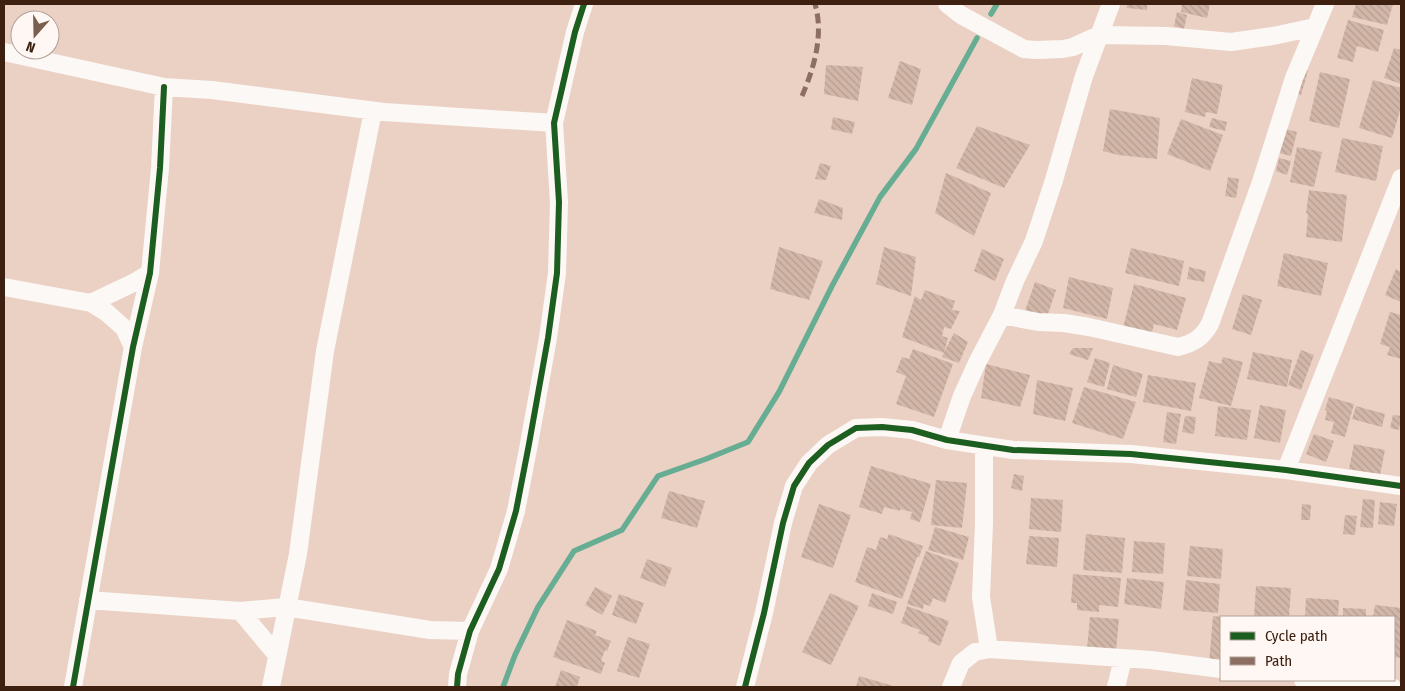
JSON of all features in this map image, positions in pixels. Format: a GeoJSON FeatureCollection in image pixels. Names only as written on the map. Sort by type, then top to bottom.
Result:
{"type":"FeatureCollection","features":[{"type":"Feature","properties":{"kind":"street"},"geometry":{"type":"LineString","coordinates":[[457,687],[458,674],[470,631],[499,569],[510,533],[529,444],[548,338],[557,273],[559,202],[554,122],[575,32],[584,4]]}},
{"type":"Feature","properties":{"kind":"street"},"geometry":{"type":"LineString","coordinates":[[948,4],[962,15],[1024,49],[1063,49],[1073,47],[1100,35],[1166,36],[1231,42],[1315,27]]}},
{"type":"Feature","properties":{"kind":"street"},"geometry":{"type":"LineString","coordinates":[[947,440],[976,363],[1002,315],[1015,281],[1034,241],[1084,76],[1111,4]]}},
{"type":"Feature","properties":{"kind":"street"},"geometry":{"type":"LineString","coordinates":[[1002,315],[1038,322],[1064,323],[1178,347],[1190,344],[1204,334],[1210,324],[1261,182],[1294,78],[1325,4]]}},
{"type":"Feature","properties":{"kind":"street"},"geometry":{"type":"LineString","coordinates":[[4,52],[164,87],[212,90],[374,111],[554,122]]}},
{"type":"Feature","properties":{"kind":"street"},"geometry":{"type":"LineString","coordinates":[[73,687],[133,347],[150,274],[160,168],[164,87]]}},
{"type":"Feature","properties":{"kind":"street"},"geometry":{"type":"LineString","coordinates":[[271,687],[298,554],[325,351],[374,111]]}},
{"type":"Feature","properties":{"kind":"street"},"geometry":{"type":"LineString","coordinates":[[1286,470],[1401,178]]}},
{"type":"Feature","properties":{"kind":"street"},"geometry":{"type":"LineString","coordinates":[[90,303],[150,274]]}},
{"type":"Feature","properties":{"kind":"street"},"geometry":{"type":"LineString","coordinates":[[4,287],[90,303],[106,312],[124,328],[133,347]]}},
{"type":"Feature","properties":{"kind":"street"},"geometry":{"type":"LineString","coordinates":[[745,687],[764,613],[782,523],[794,486],[809,463],[828,445],[856,428],[882,427],[912,430],[947,440],[1013,450],[1131,454],[1286,470],[1401,486]]}},
{"type":"Feature","properties":{"kind":"street"},"geometry":{"type":"LineString","coordinates":[[984,446],[984,523],[981,597],[989,649]]}},
{"type":"Feature","properties":{"kind":"street"},"geometry":{"type":"LineString","coordinates":[[88,600],[240,611],[286,607],[430,630],[470,631]]}},
{"type":"Feature","properties":{"kind":"street"},"geometry":{"type":"LineString","coordinates":[[240,611],[277,655]]}},
{"type":"Feature","properties":{"kind":"street"},"geometry":{"type":"LineString","coordinates":[[951,687],[961,663],[975,652],[989,649],[1151,660],[1220,669]]}},
{"type":"Feature","properties":{"kind":"street"},"geometry":{"type":"LineString","coordinates":[[1116,687],[1123,659]]}},
{"type":"Feature","properties":{"kind":"street"},"geometry":{"type":"LineString","coordinates":[[1308,683],[1392,687]]}},
{"type":"Feature","properties":{"kind":"building"},"geometry":{"type":"Polygon","coordinates":[[[1127,4],[1147,4],[1147,10],[1127,8],[1127,4]]]}},
{"type":"Feature","properties":{"kind":"building"},"geometry":{"type":"Polygon","coordinates":[[[1182,4],[1210,4],[1207,18],[1181,12],[1182,4]]]}},
{"type":"Feature","properties":{"kind":"building"},"geometry":{"type":"Polygon","coordinates":[[[1356,4],[1393,4],[1387,25],[1352,17],[1356,4]]]}},
{"type":"Feature","properties":{"kind":"building"},"geometry":{"type":"Polygon","coordinates":[[[1177,12],[1187,15],[1184,29],[1174,26],[1177,12]]]}},
{"type":"Feature","properties":{"kind":"building"},"geometry":{"type":"Polygon","coordinates":[[[1348,20],[1384,30],[1378,52],[1357,46],[1353,62],[1337,58],[1348,20]]]}},
{"type":"Feature","properties":{"kind":"building"},"geometry":{"type":"Polygon","coordinates":[[[1394,48],[1401,50],[1401,84],[1384,78],[1394,48]]]}},
{"type":"Feature","properties":{"kind":"building"},"geometry":{"type":"Polygon","coordinates":[[[900,61],[921,69],[912,105],[888,98],[900,61]]]}},
{"type":"Feature","properties":{"kind":"building"},"geometry":{"type":"Polygon","coordinates":[[[826,65],[863,67],[858,101],[824,94],[826,65]]]}},
{"type":"Feature","properties":{"kind":"building"},"geometry":{"type":"Polygon","coordinates":[[[1302,69],[1308,71],[1301,95],[1295,93],[1302,69]]]}},
{"type":"Feature","properties":{"kind":"building"},"geometry":{"type":"Polygon","coordinates":[[[1320,72],[1350,79],[1339,128],[1309,121],[1320,72]]]}},
{"type":"Feature","properties":{"kind":"building"},"geometry":{"type":"Polygon","coordinates":[[[1192,78],[1223,85],[1217,114],[1206,112],[1205,117],[1185,112],[1192,78]]]}},
{"type":"Feature","properties":{"kind":"building"},"geometry":{"type":"Polygon","coordinates":[[[1373,80],[1401,88],[1401,107],[1392,138],[1359,128],[1373,80]]]}},
{"type":"Feature","properties":{"kind":"building"},"geometry":{"type":"Polygon","coordinates":[[[1110,109],[1160,118],[1157,159],[1118,155],[1103,151],[1110,109]]]}},
{"type":"Feature","properties":{"kind":"building"},"geometry":{"type":"Polygon","coordinates":[[[833,117],[855,122],[852,134],[831,129],[833,117]]]}},
{"type":"Feature","properties":{"kind":"building"},"geometry":{"type":"Polygon","coordinates":[[[1212,118],[1227,122],[1225,131],[1209,127],[1212,118]]]}},
{"type":"Feature","properties":{"kind":"building"},"geometry":{"type":"Polygon","coordinates":[[[1181,119],[1223,135],[1210,171],[1167,154],[1181,119]]]}},
{"type":"Feature","properties":{"kind":"building"},"geometry":{"type":"Polygon","coordinates":[[[977,126],[1030,145],[1004,188],[956,168],[977,126]]]}},
{"type":"Feature","properties":{"kind":"building"},"geometry":{"type":"Polygon","coordinates":[[[1286,129],[1297,132],[1291,156],[1279,153],[1286,129]]]}},
{"type":"Feature","properties":{"kind":"building"},"geometry":{"type":"Polygon","coordinates":[[[1342,138],[1383,146],[1376,181],[1335,172],[1342,138]]]}},
{"type":"Feature","properties":{"kind":"building"},"geometry":{"type":"Polygon","coordinates":[[[1297,147],[1322,152],[1314,187],[1290,182],[1297,147]]]}},
{"type":"Feature","properties":{"kind":"building"},"geometry":{"type":"Polygon","coordinates":[[[1279,158],[1291,161],[1287,175],[1276,171],[1279,158]]]}},
{"type":"Feature","properties":{"kind":"building"},"geometry":{"type":"Polygon","coordinates":[[[820,163],[831,166],[826,180],[815,179],[820,163]]]}},
{"type":"Feature","properties":{"kind":"building"},"geometry":{"type":"Polygon","coordinates":[[[946,173],[991,193],[974,236],[935,213],[946,173]]]}},
{"type":"Feature","properties":{"kind":"building"},"geometry":{"type":"Polygon","coordinates":[[[1228,177],[1239,179],[1236,198],[1225,196],[1228,177]]]}},
{"type":"Feature","properties":{"kind":"building"},"geometry":{"type":"Polygon","coordinates":[[[1309,190],[1347,195],[1342,242],[1306,237],[1308,214],[1306,213],[1309,190]]]}},
{"type":"Feature","properties":{"kind":"building"},"geometry":{"type":"Polygon","coordinates":[[[819,199],[843,208],[842,220],[814,213],[819,199]]]}},
{"type":"Feature","properties":{"kind":"building"},"geometry":{"type":"Polygon","coordinates":[[[779,247],[823,261],[809,300],[770,289],[779,247]]]}},
{"type":"Feature","properties":{"kind":"building"},"geometry":{"type":"Polygon","coordinates":[[[884,247],[916,257],[911,296],[876,284],[884,247]]]}},
{"type":"Feature","properties":{"kind":"building"},"geometry":{"type":"Polygon","coordinates":[[[1131,248],[1184,261],[1179,286],[1125,273],[1131,248]]]}},
{"type":"Feature","properties":{"kind":"building"},"geometry":{"type":"Polygon","coordinates":[[[982,249],[1004,259],[995,281],[974,271],[982,249]]]}},
{"type":"Feature","properties":{"kind":"building"},"geometry":{"type":"Polygon","coordinates":[[[1284,253],[1328,263],[1321,296],[1277,286],[1284,253]]]}},
{"type":"Feature","properties":{"kind":"building"},"geometry":{"type":"Polygon","coordinates":[[[1189,267],[1206,271],[1204,282],[1187,279],[1189,267]]]}},
{"type":"Feature","properties":{"kind":"building"},"geometry":{"type":"Polygon","coordinates":[[[1396,269],[1401,272],[1401,302],[1385,295],[1396,269]]]}},
{"type":"Feature","properties":{"kind":"building"},"geometry":{"type":"Polygon","coordinates":[[[1069,277],[1113,288],[1107,319],[1063,308],[1069,277]]]}},
{"type":"Feature","properties":{"kind":"building"},"geometry":{"type":"Polygon","coordinates":[[[1035,282],[1056,290],[1046,320],[1024,314],[1035,282]]]}},
{"type":"Feature","properties":{"kind":"building"},"geometry":{"type":"Polygon","coordinates":[[[1134,284],[1186,298],[1177,330],[1154,324],[1151,336],[1123,328],[1134,284]]]}},
{"type":"Feature","properties":{"kind":"building"},"geometry":{"type":"Polygon","coordinates":[[[925,290],[955,301],[952,310],[960,311],[951,329],[944,327],[942,336],[948,338],[944,352],[954,333],[968,342],[959,363],[942,357],[944,353],[902,337],[915,296],[921,300],[925,290]]]}},
{"type":"Feature","properties":{"kind":"building"},"geometry":{"type":"Polygon","coordinates":[[[1243,294],[1262,300],[1251,335],[1232,329],[1243,294]]]}},
{"type":"Feature","properties":{"kind":"building"},"geometry":{"type":"Polygon","coordinates":[[[1390,312],[1401,315],[1401,359],[1387,355],[1390,347],[1380,344],[1390,312]]]}},
{"type":"Feature","properties":{"kind":"building"},"geometry":{"type":"Polygon","coordinates":[[[1073,348],[1093,348],[1088,360],[1069,354],[1073,348]]]}},
{"type":"Feature","properties":{"kind":"building"},"geometry":{"type":"Polygon","coordinates":[[[913,349],[953,364],[934,417],[896,404],[906,376],[896,372],[902,357],[909,359],[913,349]]]}},
{"type":"Feature","properties":{"kind":"building"},"geometry":{"type":"Polygon","coordinates":[[[1301,350],[1314,355],[1301,390],[1288,385],[1301,350]]]}},
{"type":"Feature","properties":{"kind":"building"},"geometry":{"type":"Polygon","coordinates":[[[1253,352],[1292,360],[1287,387],[1247,379],[1253,352]]]}},
{"type":"Feature","properties":{"kind":"building"},"geometry":{"type":"Polygon","coordinates":[[[1223,357],[1243,362],[1231,406],[1199,398],[1209,361],[1221,364],[1223,357]]]}},
{"type":"Feature","properties":{"kind":"building"},"geometry":{"type":"Polygon","coordinates":[[[1095,358],[1110,363],[1104,387],[1087,382],[1095,358]]]}},
{"type":"Feature","properties":{"kind":"building"},"geometry":{"type":"Polygon","coordinates":[[[986,364],[1030,375],[1020,407],[981,398],[986,364]]]}},
{"type":"Feature","properties":{"kind":"building"},"geometry":{"type":"Polygon","coordinates":[[[1113,365],[1143,374],[1136,397],[1107,389],[1113,365]]]}},
{"type":"Feature","properties":{"kind":"building"},"geometry":{"type":"Polygon","coordinates":[[[1148,375],[1196,383],[1191,411],[1143,402],[1148,375]]]}},
{"type":"Feature","properties":{"kind":"building"},"geometry":{"type":"Polygon","coordinates":[[[1037,380],[1073,388],[1065,421],[1033,414],[1037,380]]]}},
{"type":"Feature","properties":{"kind":"building"},"geometry":{"type":"Polygon","coordinates":[[[1084,387],[1136,402],[1123,439],[1072,423],[1084,387]]]}},
{"type":"Feature","properties":{"kind":"building"},"geometry":{"type":"Polygon","coordinates":[[[1329,397],[1354,404],[1345,437],[1331,433],[1334,422],[1325,420],[1327,411],[1325,410],[1329,397]]]}},
{"type":"Feature","properties":{"kind":"building"},"geometry":{"type":"Polygon","coordinates":[[[1260,405],[1286,410],[1280,443],[1254,438],[1260,405]]]}},
{"type":"Feature","properties":{"kind":"building"},"geometry":{"type":"Polygon","coordinates":[[[1218,406],[1251,410],[1247,440],[1215,436],[1218,406]]]}},
{"type":"Feature","properties":{"kind":"building"},"geometry":{"type":"Polygon","coordinates":[[[1356,406],[1385,414],[1382,427],[1352,419],[1356,406]]]}},
{"type":"Feature","properties":{"kind":"building"},"geometry":{"type":"Polygon","coordinates":[[[1167,412],[1181,414],[1176,444],[1163,442],[1167,412]]]}},
{"type":"Feature","properties":{"kind":"building"},"geometry":{"type":"Polygon","coordinates":[[[1393,415],[1401,416],[1399,430],[1390,428],[1393,415]]]}},
{"type":"Feature","properties":{"kind":"building"},"geometry":{"type":"Polygon","coordinates":[[[1185,416],[1196,417],[1194,434],[1182,432],[1185,416]]]}},
{"type":"Feature","properties":{"kind":"building"},"geometry":{"type":"Polygon","coordinates":[[[1314,434],[1334,441],[1326,462],[1306,454],[1314,434]]]}},
{"type":"Feature","properties":{"kind":"building"},"geometry":{"type":"Polygon","coordinates":[[[1354,444],[1385,450],[1380,475],[1349,469],[1354,444]]]}},
{"type":"Feature","properties":{"kind":"building"},"geometry":{"type":"Polygon","coordinates":[[[871,466],[931,484],[920,522],[910,519],[912,512],[900,509],[900,511],[884,507],[882,514],[859,507],[871,466]]]}},
{"type":"Feature","properties":{"kind":"building"},"geometry":{"type":"Polygon","coordinates":[[[1014,474],[1024,476],[1022,491],[1011,488],[1014,474]]]}},
{"type":"Feature","properties":{"kind":"building"},"geometry":{"type":"Polygon","coordinates":[[[936,480],[967,483],[962,528],[931,525],[936,480]]]}},
{"type":"Feature","properties":{"kind":"building"},"geometry":{"type":"Polygon","coordinates":[[[669,491],[705,501],[697,528],[661,518],[669,491]]]}},
{"type":"Feature","properties":{"kind":"building"},"geometry":{"type":"Polygon","coordinates":[[[1031,498],[1063,500],[1061,532],[1029,529],[1031,498]]]}},
{"type":"Feature","properties":{"kind":"building"},"geometry":{"type":"Polygon","coordinates":[[[1363,499],[1375,500],[1373,528],[1360,527],[1363,499]]]}},
{"type":"Feature","properties":{"kind":"building"},"geometry":{"type":"Polygon","coordinates":[[[1380,502],[1397,504],[1394,526],[1378,524],[1380,502]]]}},
{"type":"Feature","properties":{"kind":"building"},"geometry":{"type":"Polygon","coordinates":[[[819,504],[851,515],[833,568],[801,557],[819,504]]]}},
{"type":"Feature","properties":{"kind":"building"},"geometry":{"type":"Polygon","coordinates":[[[1302,504],[1311,505],[1310,520],[1301,520],[1302,504]]]}},
{"type":"Feature","properties":{"kind":"building"},"geometry":{"type":"Polygon","coordinates":[[[1345,515],[1357,516],[1355,535],[1343,534],[1345,515]]]}},
{"type":"Feature","properties":{"kind":"building"},"geometry":{"type":"Polygon","coordinates":[[[935,527],[969,537],[963,560],[928,550],[935,527]]]}},
{"type":"Feature","properties":{"kind":"building"},"geometry":{"type":"Polygon","coordinates":[[[889,534],[923,546],[919,557],[917,557],[902,599],[855,582],[867,547],[876,550],[880,537],[887,539],[889,534]]]}},
{"type":"Feature","properties":{"kind":"building"},"geometry":{"type":"Polygon","coordinates":[[[1086,534],[1125,538],[1122,573],[1083,570],[1086,534]]]}},
{"type":"Feature","properties":{"kind":"building"},"geometry":{"type":"Polygon","coordinates":[[[1029,536],[1059,538],[1057,567],[1026,564],[1029,536]]]}},
{"type":"Feature","properties":{"kind":"building"},"geometry":{"type":"Polygon","coordinates":[[[1134,541],[1165,543],[1163,574],[1132,572],[1134,541]]]}},
{"type":"Feature","properties":{"kind":"building"},"geometry":{"type":"Polygon","coordinates":[[[1190,546],[1223,549],[1221,579],[1187,576],[1190,546]]]}},
{"type":"Feature","properties":{"kind":"building"},"geometry":{"type":"Polygon","coordinates":[[[926,551],[959,563],[945,603],[933,598],[930,606],[924,604],[923,609],[907,604],[926,551]]]}},
{"type":"Feature","properties":{"kind":"building"},"geometry":{"type":"Polygon","coordinates":[[[647,559],[672,568],[665,587],[640,578],[647,559]]]}},
{"type":"Feature","properties":{"kind":"building"},"geometry":{"type":"Polygon","coordinates":[[[1073,574],[1121,578],[1118,607],[1099,605],[1099,612],[1077,610],[1077,603],[1071,603],[1073,574]]]}},
{"type":"Feature","properties":{"kind":"building"},"geometry":{"type":"Polygon","coordinates":[[[1127,578],[1164,582],[1161,609],[1124,604],[1127,578]]]}},
{"type":"Feature","properties":{"kind":"building"},"geometry":{"type":"Polygon","coordinates":[[[1186,580],[1220,584],[1218,613],[1183,610],[1186,580]]]}},
{"type":"Feature","properties":{"kind":"building"},"geometry":{"type":"Polygon","coordinates":[[[1256,586],[1291,588],[1289,616],[1254,616],[1256,586]]]}},
{"type":"Feature","properties":{"kind":"building"},"geometry":{"type":"Polygon","coordinates":[[[595,587],[612,596],[602,615],[585,605],[595,587]]]}},
{"type":"Feature","properties":{"kind":"building"},"geometry":{"type":"Polygon","coordinates":[[[830,593],[859,606],[831,665],[802,652],[830,593]]]}},
{"type":"Feature","properties":{"kind":"building"},"geometry":{"type":"Polygon","coordinates":[[[872,593],[897,602],[893,614],[868,606],[872,593]]]}},
{"type":"Feature","properties":{"kind":"building"},"geometry":{"type":"Polygon","coordinates":[[[619,594],[644,603],[636,624],[612,615],[619,594]]]}},
{"type":"Feature","properties":{"kind":"building"},"geometry":{"type":"Polygon","coordinates":[[[1306,598],[1339,600],[1338,616],[1305,616],[1306,598]]]}},
{"type":"Feature","properties":{"kind":"building"},"geometry":{"type":"Polygon","coordinates":[[[1375,605],[1401,608],[1401,658],[1395,657],[1395,616],[1373,616],[1375,605]]]}},
{"type":"Feature","properties":{"kind":"building"},"geometry":{"type":"Polygon","coordinates":[[[907,606],[949,621],[940,646],[928,641],[929,637],[918,633],[920,630],[901,623],[907,606]]]}},
{"type":"Feature","properties":{"kind":"building"},"geometry":{"type":"Polygon","coordinates":[[[1343,608],[1366,609],[1366,616],[1343,616],[1343,608]]]}},
{"type":"Feature","properties":{"kind":"building"},"geometry":{"type":"Polygon","coordinates":[[[1213,616],[1220,617],[1220,664],[1209,663],[1213,616]]]}},
{"type":"Feature","properties":{"kind":"building"},"geometry":{"type":"Polygon","coordinates":[[[1090,617],[1119,619],[1116,651],[1087,649],[1090,617]]]}},
{"type":"Feature","properties":{"kind":"building"},"geometry":{"type":"Polygon","coordinates":[[[567,620],[597,631],[595,635],[611,641],[601,661],[605,663],[601,674],[553,657],[567,620]]]}},
{"type":"Feature","properties":{"kind":"building"},"geometry":{"type":"Polygon","coordinates":[[[628,637],[650,644],[639,678],[617,671],[628,637]]]}},
{"type":"Feature","properties":{"kind":"building"},"geometry":{"type":"Polygon","coordinates":[[[561,670],[580,677],[577,687],[555,687],[561,670]]]}},
{"type":"Feature","properties":{"kind":"building"},"geometry":{"type":"Polygon","coordinates":[[[859,676],[897,687],[856,687],[859,676]]]}},
{"type":"Feature","properties":{"kind":"waterway"},"geometry":{"type":"LineString","coordinates":[[991,14],[997,4]]}},
{"type":"Feature","properties":{"kind":"waterway"},"geometry":{"type":"LineString","coordinates":[[503,687],[515,655],[538,607],[574,551],[622,530],[658,476],[748,442],[779,392],[832,286],[880,197],[916,149],[977,38]]}},
{"type":"Feature","properties":{"kind":"marked path"},"geometry":{"type":"LineString","coordinates":[[802,96],[814,63],[818,39],[818,16],[815,4]]}},
{"type":"Feature","properties":{"kind":"cycle path"},"geometry":{"type":"LineString","coordinates":[[457,687],[458,674],[470,631],[499,569],[516,511],[529,444],[548,338],[557,273],[559,202],[554,123],[575,32],[584,4]]}},
{"type":"Feature","properties":{"kind":"cycle path"},"geometry":{"type":"LineString","coordinates":[[73,687],[133,347],[150,273],[160,168],[164,87]]}},
{"type":"Feature","properties":{"kind":"cycle path"},"geometry":{"type":"LineString","coordinates":[[745,687],[764,613],[783,523],[794,486],[809,463],[828,445],[856,428],[882,427],[912,430],[947,440],[1013,450],[1131,454],[1286,470],[1401,486]]}}]}
